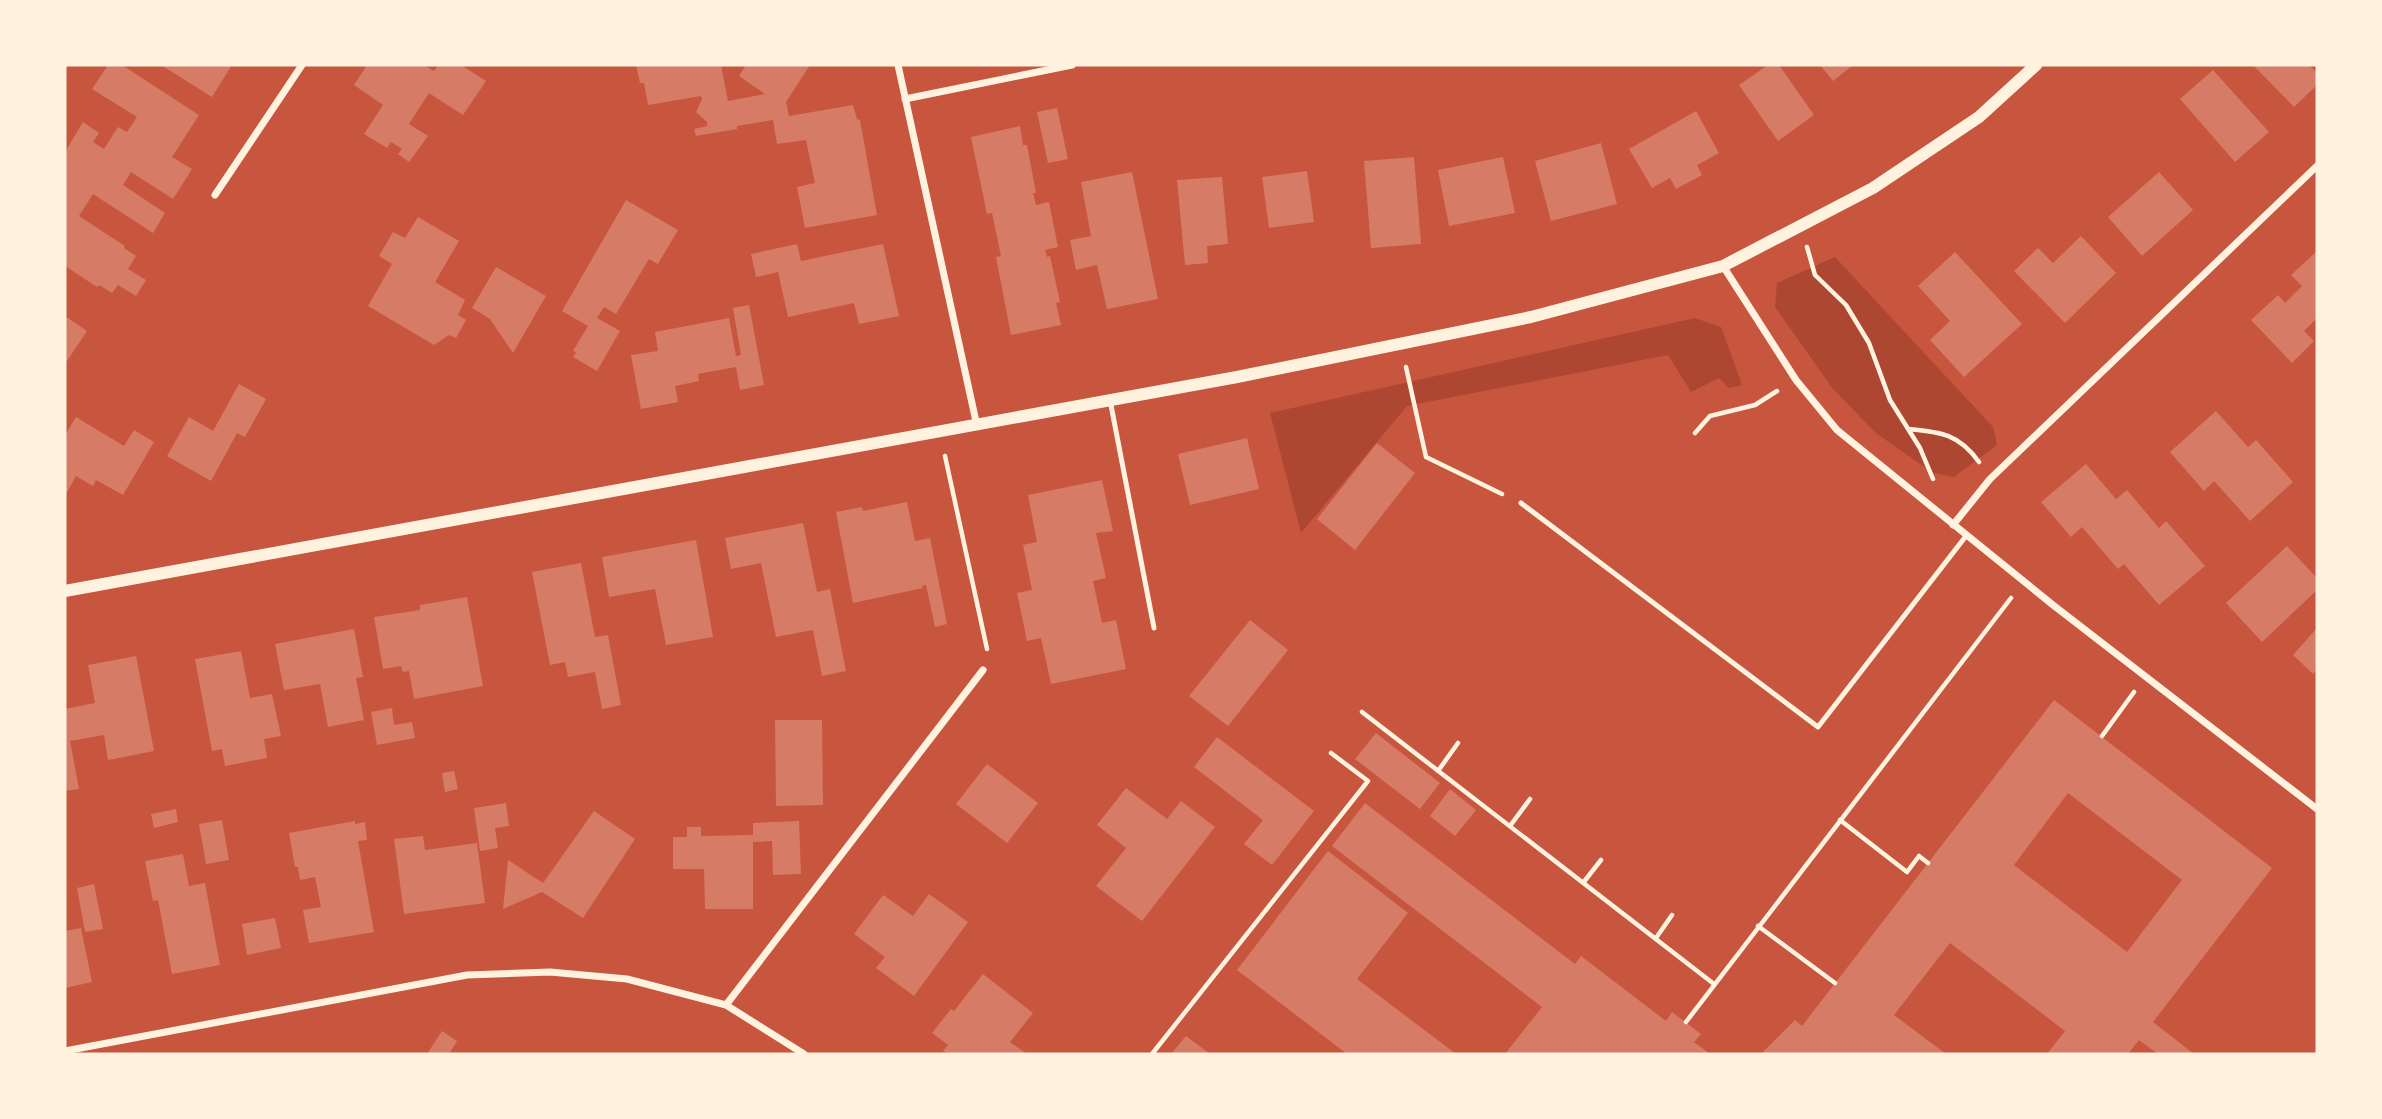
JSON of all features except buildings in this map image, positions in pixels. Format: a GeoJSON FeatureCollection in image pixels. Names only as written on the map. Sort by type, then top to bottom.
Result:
{"type":"FeatureCollection","features":[{"type":"Feature","properties":{"kind":"street"},"geometry":{"type":"LineString","coordinates":[[215,195],[302,65]]}},
{"type":"Feature","properties":{"kind":"street"},"geometry":{"type":"LineString","coordinates":[[898,65],[977,426]]}},
{"type":"Feature","properties":{"kind":"street"},"geometry":{"type":"LineString","coordinates":[[905,99],[1072,65]]}},
{"type":"Feature","properties":{"kind":"street"},"geometry":{"type":"LineString","coordinates":[[65,591],[1237,377],[1531,317],[1723,266],[1873,188],[1979,117],[2036,65]]}},
{"type":"Feature","properties":{"kind":"street"},"geometry":{"type":"LineString","coordinates":[[1953,525],[1990,479],[2317,166]]}},
{"type":"Feature","properties":{"kind":"street"},"geometry":{"type":"LineString","coordinates":[[1723,266],[1796,380],[1837,430],[2053,606],[2317,809]]}},
{"type":"Feature","properties":{"kind":"street"},"geometry":{"type":"LineString","coordinates":[[726,1005],[983,670]]}},
{"type":"Feature","properties":{"kind":"street"},"geometry":{"type":"LineString","coordinates":[[65,1051],[467,975],[550,972],[627,979],[726,1005],[804,1054]]}},
{"type":"Feature","properties":{"kind":"lane"},"geometry":{"type":"LineString","coordinates":[[1110,400],[1154,628]]}},
{"type":"Feature","properties":{"kind":"lane"},"geometry":{"type":"LineString","coordinates":[[1521,503],[1818,727],[1966,536]]}},
{"type":"Feature","properties":{"kind":"path"},"geometry":{"type":"LineString","coordinates":[[1802,226],[1815,275],[1846,305],[1869,343],[1890,400],[1920,448],[1953,525]]}},
{"type":"Feature","properties":{"kind":"path"},"geometry":{"type":"LineString","coordinates":[[1401,343],[1426,457],[1521,503]]}},
{"type":"Feature","properties":{"kind":"path"},"geometry":{"type":"LineString","coordinates":[[1695,433],[1710,416],[1755,405],[1796,380]]}},
{"type":"Feature","properties":{"kind":"path"},"geometry":{"type":"LineString","coordinates":[[1908,429],[1940,432],[1959,441],[1969,448],[1990,479]]}},
{"type":"Feature","properties":{"kind":"path"},"geometry":{"type":"LineString","coordinates":[[940,432],[988,653],[983,670]]}},
{"type":"Feature","properties":{"kind":"path"},"geometry":{"type":"LineString","coordinates":[[1686,1022],[2025,581]]}},
{"type":"Feature","properties":{"kind":"path"},"geometry":{"type":"LineString","coordinates":[[2102,736],[2145,677]]}},
{"type":"Feature","properties":{"kind":"path"},"geometry":{"type":"LineString","coordinates":[[1362,712],[1714,984]]}},
{"type":"Feature","properties":{"kind":"path"},"geometry":{"type":"LineString","coordinates":[[1438,771],[1458,743]]}},
{"type":"Feature","properties":{"kind":"path"},"geometry":{"type":"LineString","coordinates":[[1152,1054],[1367,781],[1332,753]]}},
{"type":"Feature","properties":{"kind":"path"},"geometry":{"type":"LineString","coordinates":[[1510,826],[1530,799]]}},
{"type":"Feature","properties":{"kind":"path"},"geometry":{"type":"LineString","coordinates":[[1840,820],[1907,872],[1919,856],[1928,863]]}},
{"type":"Feature","properties":{"kind":"path"},"geometry":{"type":"LineString","coordinates":[[1583,883],[1601,860]]}},
{"type":"Feature","properties":{"kind":"path"},"geometry":{"type":"LineString","coordinates":[[1656,938],[1672,915]]}},
{"type":"Feature","properties":{"kind":"path"},"geometry":{"type":"LineString","coordinates":[[1758,926],[1835,984]]}},
{"type":"Feature","properties":{"kind":"shaded area"},"geometry":{"type":"Polygon","coordinates":[[[1835,257],[1993,427],[1997,445],[1954,477],[1933,473],[1876,433],[1833,389],[1775,307],[1777,283],[1835,257]]]}},
{"type":"Feature","properties":{"kind":"shaded area"},"geometry":{"type":"Polygon","coordinates":[[[1695,318],[1721,327],[1742,385],[1729,388],[1719,378],[1691,392],[1668,355],[1407,406],[1301,533],[1270,413],[1695,318]]]}}]}
